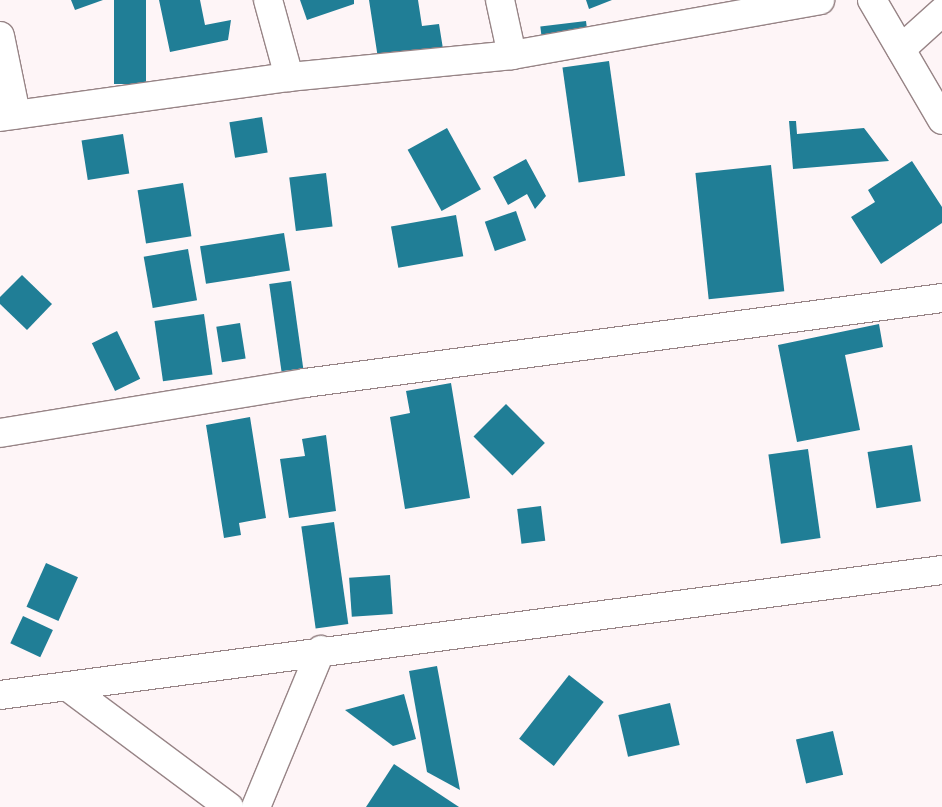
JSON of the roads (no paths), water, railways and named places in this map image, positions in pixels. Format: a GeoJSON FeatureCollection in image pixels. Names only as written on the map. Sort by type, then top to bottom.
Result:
{"type":"FeatureCollection","features":[{"type":"Feature","properties":{"kind":"street"},"geometry":{"type":"LineString","coordinates":[[268,0],[289,77]]}},
{"type":"Feature","properties":{"kind":"street"},"geometry":{"type":"LineString","coordinates":[[500,0],[512,55]]}},
{"type":"Feature","properties":{"kind":"street"},"geometry":{"type":"LineString","coordinates":[[0,36],[8,116],[289,77],[512,55],[820,0]]}},
{"type":"Feature","properties":{"kind":"street"},"geometry":{"type":"LineString","coordinates":[[872,0],[942,120]]}},
{"type":"Feature","properties":{"kind":"street"},"geometry":{"type":"LineString","coordinates":[[901,49],[942,12]]}},
{"type":"Feature","properties":{"kind":"street"},"geometry":{"type":"LineString","coordinates":[[0,433],[305,383],[942,298]]}},
{"type":"Feature","properties":{"kind":"street"},"geometry":{"type":"LineString","coordinates":[[0,694],[68,687],[321,650],[942,570]]}},
{"type":"Feature","properties":{"kind":"street"},"geometry":{"type":"LineString","coordinates":[[256,807],[321,650]]}},
{"type":"Feature","properties":{"kind":"street"},"geometry":{"type":"LineString","coordinates":[[68,687],[229,807]]}}]}
